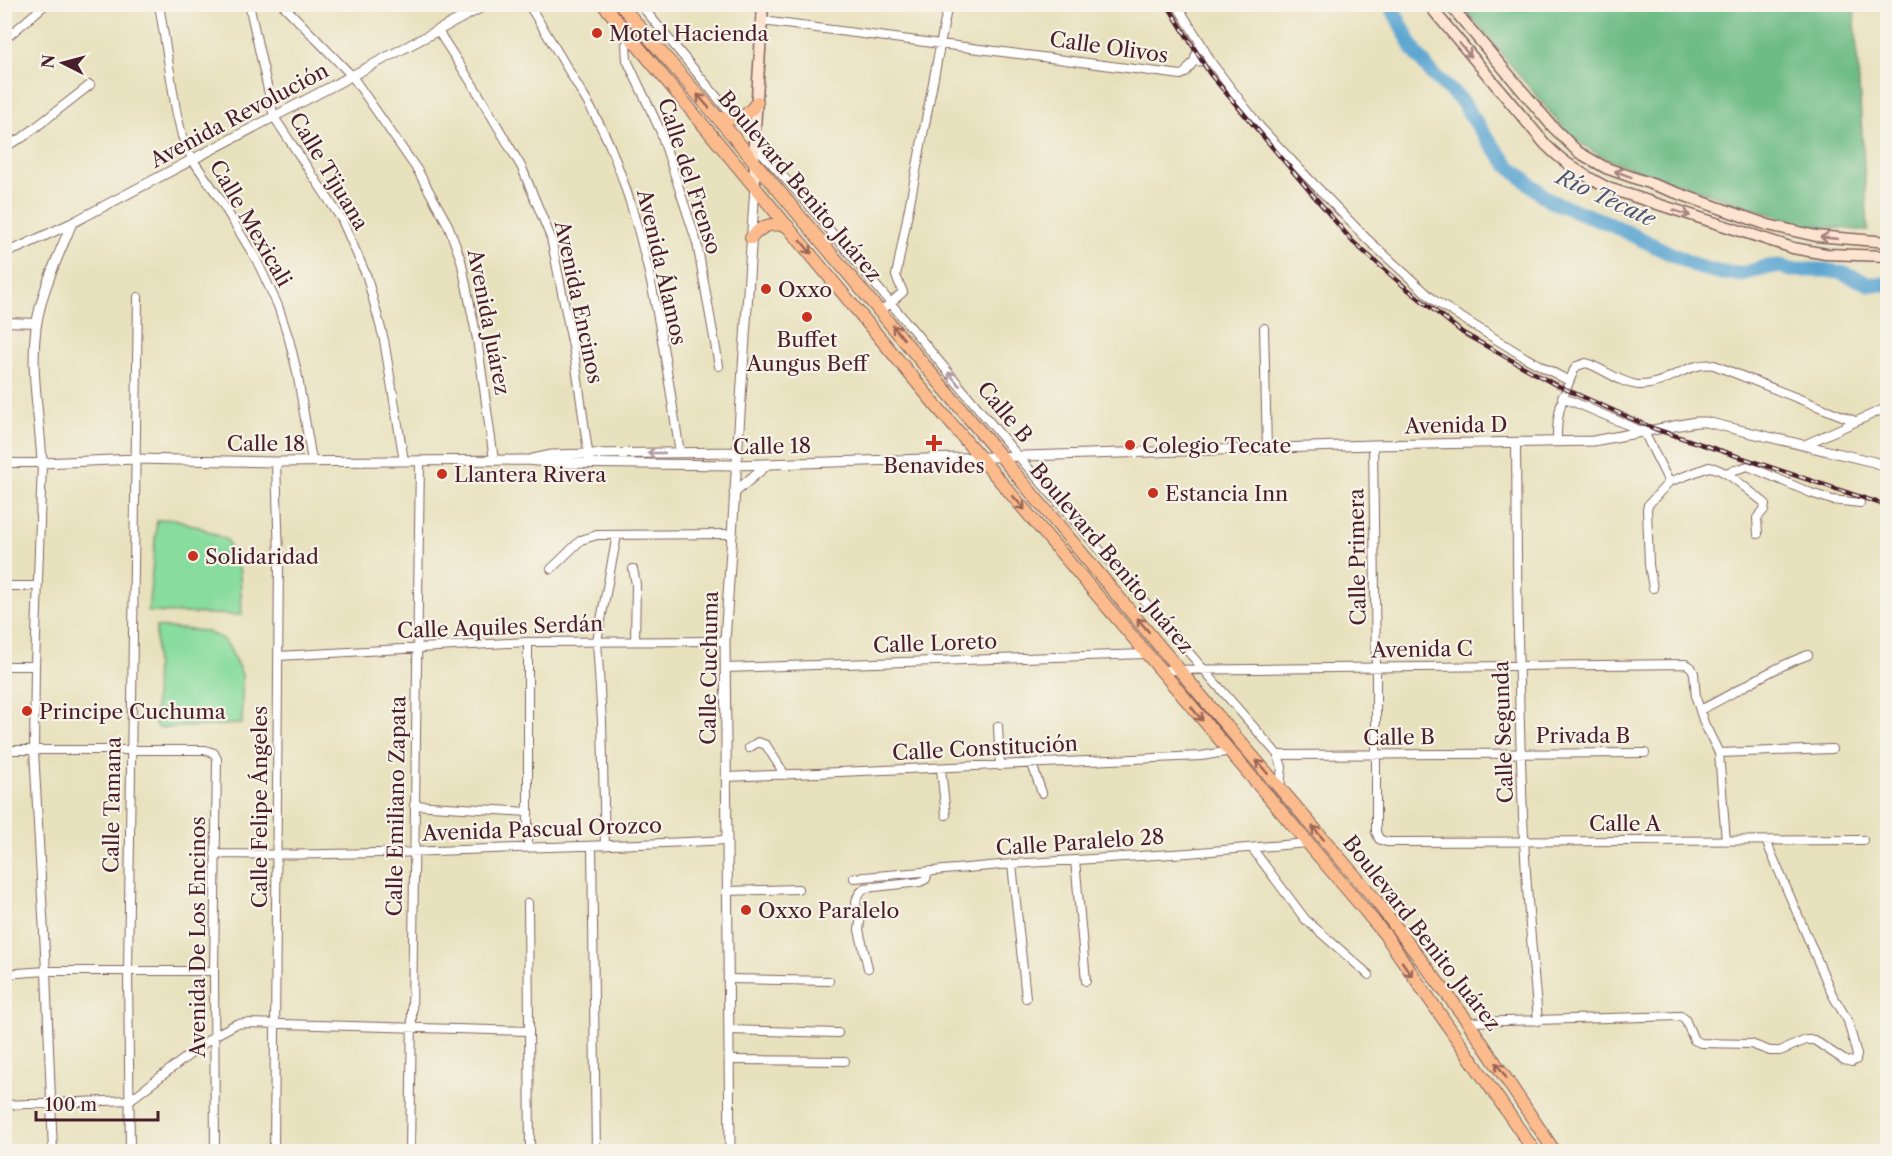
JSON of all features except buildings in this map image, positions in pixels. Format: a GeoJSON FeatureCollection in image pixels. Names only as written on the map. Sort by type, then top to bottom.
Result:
{"type":"FeatureCollection","features":[{"type":"Feature","properties":{"kind":"main road","name":"Boulevard Benito Juárez"},"geometry":{"type":"LineString","coordinates":[[603,4],[1146,654],[1386,936],[1534,1152]]}},
{"type":"Feature","properties":{"kind":"main road","name":"Boulevard Benito Juárez"},"geometry":{"type":"LineString","coordinates":[[620,4],[1394,923],[1468,1022],[1555,1152]]}},
{"type":"Feature","properties":{"kind":"main road"},"geometry":{"type":"LineString","coordinates":[[755,186],[753,160],[763,4]]}},
{"type":"Feature","properties":{"kind":"main road"},"geometry":{"type":"LineString","coordinates":[[1428,4],[1546,145],[1560,159],[1591,179],[1608,188],[1785,246],[1826,254],[1887,256]]}},
{"type":"Feature","properties":{"kind":"main road"},"geometry":{"type":"LineString","coordinates":[[1449,4],[1568,144],[1591,160],[1621,173],[1787,231],[1825,238],[1887,242]]}},
{"type":"Feature","properties":{"kind":"main road"},"geometry":{"type":"LineString","coordinates":[[717,117],[735,119],[749,113],[757,102]]}},
{"type":"Feature","properties":{"kind":"main road"},"geometry":{"type":"LineString","coordinates":[[706,128],[721,135],[743,160],[753,160]]}},
{"type":"Feature","properties":{"kind":"main road"},"geometry":{"type":"LineString","coordinates":[[751,238],[758,229],[766,225],[777,223],[788,226]]}},
{"type":"Feature","properties":{"kind":"main road"},"geometry":{"type":"LineString","coordinates":[[1338,879],[1358,891],[1387,924],[1394,923]]}},
{"type":"Feature","properties":{"kind":"street"},"geometry":{"type":"LineString","coordinates":[[4,40],[46,4]]}},
{"type":"Feature","properties":{"kind":"street","name":"Calle Mexicali"},"geometry":{"type":"LineString","coordinates":[[159,4],[182,136],[192,159],[216,193],[251,251],[274,296],[289,339],[297,372],[312,461]]}},
{"type":"Feature","properties":{"kind":"street","name":"Calle Tijuana"},"geometry":{"type":"LineString","coordinates":[[249,4],[274,117],[342,220],[367,277],[384,340],[404,461]]}},
{"type":"Feature","properties":{"kind":"street","name":"Avenida Juárez"},"geometry":{"type":"LineString","coordinates":[[282,4],[352,76],[418,171],[440,210],[457,247],[464,271],[477,339],[494,460]]}},
{"type":"Feature","properties":{"kind":"street","name":"Avenida Revolución"},"geometry":{"type":"LineString","coordinates":[[4,252],[18,248],[72,223],[488,4]]}},
{"type":"Feature","properties":{"kind":"street","name":"Avenida Álamos"},"geometry":{"type":"LineString","coordinates":[[528,4],[612,149],[629,198],[643,245],[680,453]]}},
{"type":"Feature","properties":{"kind":"street"},"geometry":{"type":"LineString","coordinates":[[640,4],[735,119]]}},
{"type":"Feature","properties":{"kind":"street"},"geometry":{"type":"LineString","coordinates":[[880,312],[903,292],[896,276],[948,4]]}},
{"type":"Feature","properties":{"kind":"street"},"geometry":{"type":"LineString","coordinates":[[1176,4],[1211,62],[1260,127],[1367,239],[1446,309],[1526,358],[1569,381]]}},
{"type":"Feature","properties":{"kind":"street","name":"Calle Olivos"},"geometry":{"type":"LineString","coordinates":[[762,21],[1181,75],[1194,61],[1211,62]]}},
{"type":"Feature","properties":{"kind":"street","name":"Avenida Encinos"},"geometry":{"type":"LineString","coordinates":[[438,31],[522,168],[551,238],[574,352],[589,459]]}},
{"type":"Feature","properties":{"kind":"street","name":"Calle del Frenso"},"geometry":{"type":"LineString","coordinates":[[630,37],[626,45],[627,60],[660,130],[697,243],[719,366]]}},
{"type":"Feature","properties":{"kind":"street"},"geometry":{"type":"LineString","coordinates":[[1194,61],[1200,42]]}},
{"type":"Feature","properties":{"kind":"street"},"geometry":{"type":"LineString","coordinates":[[4,147],[30,131],[90,85]]}},
{"type":"Feature","properties":{"kind":"street","name":"Calle B"},"geometry":{"type":"LineString","coordinates":[[754,144],[808,204],[1018,456],[1278,755],[1377,756],[1521,753]]}},
{"type":"Feature","properties":{"kind":"street","name":"Calle Cuchuma"},"geometry":{"type":"LineString","coordinates":[[730,1152],[725,640],[755,186]]}},
{"type":"Feature","properties":{"kind":"street"},"geometry":{"type":"LineString","coordinates":[[53,1152],[34,750],[42,463],[36,383],[37,323],[52,272],[72,223]]}},
{"type":"Feature","properties":{"kind":"street","name":"Calle Tamana"},"geometry":{"type":"LineString","coordinates":[[130,1152],[128,971],[130,752],[138,297]]}},
{"type":"Feature","properties":{"kind":"street"},"geometry":{"type":"LineString","coordinates":[[4,322],[37,323]]}},
{"type":"Feature","properties":{"kind":"street"},"geometry":{"type":"LineString","coordinates":[[1264,328],[1267,449]]}},
{"type":"Feature","properties":{"kind":"street"},"geometry":{"type":"LineString","coordinates":[[1557,441],[1556,422],[1562,398],[1574,370],[1581,363],[1594,365],[1630,383],[1639,385],[1657,382],[1701,364],[1714,365],[1855,420]]}},
{"type":"Feature","properties":{"kind":"street"},"geometry":{"type":"LineString","coordinates":[[1562,398],[1644,432],[1669,482]]}},
{"type":"Feature","properties":{"kind":"street"},"geometry":{"type":"LineString","coordinates":[[1804,445],[1887,407]]}},
{"type":"Feature","properties":{"kind":"street","name":"Avenida D"},"geometry":{"type":"LineString","coordinates":[[1018,456],[1600,440],[1706,422],[1874,462],[1887,468]]}},
{"type":"Feature","properties":{"kind":"street","name":"Calle Segunda"},"geometry":{"type":"LineString","coordinates":[[1516,442],[1518,666],[1524,841],[1538,1021]]}},
{"type":"Feature","properties":{"kind":"street","name":"Calle Primera"},"geometry":{"type":"LineString","coordinates":[[1373,445],[1376,832],[1379,838],[1388,842]]}},
{"type":"Feature","properties":{"kind":"street","name":"Calle 18"},"geometry":{"type":"LineString","coordinates":[[4,463],[136,459],[276,462],[528,460],[553,463],[680,453],[736,452]]}},
{"type":"Feature","properties":{"kind":"street","name":"Calle 18"},"geometry":{"type":"LineString","coordinates":[[589,459],[735,465],[1018,456]]}},
{"type":"Feature","properties":{"kind":"street","name":"Calle Emiliano Zapata"},"geometry":{"type":"LineString","coordinates":[[410,1152],[420,461]]}},
{"type":"Feature","properties":{"kind":"street","name":"Calle Felipe Ángeles"},"geometry":{"type":"LineString","coordinates":[[274,1152],[279,558],[276,462]]}},
{"type":"Feature","properties":{"kind":"street"},"geometry":{"type":"LineString","coordinates":[[734,493],[768,464]]}},
{"type":"Feature","properties":{"kind":"street"},"geometry":{"type":"LineString","coordinates":[[1725,473],[1748,466],[1832,500],[1860,502]]}},
{"type":"Feature","properties":{"kind":"street"},"geometry":{"type":"LineString","coordinates":[[1653,588],[1649,566],[1647,509],[1648,504],[1669,482],[1709,467],[1725,473],[1765,503],[1764,510],[1757,518],[1758,534]]}},
{"type":"Feature","properties":{"kind":"street"},"geometry":{"type":"LineString","coordinates":[[551,568],[581,540],[597,536],[731,534]]}},
{"type":"Feature","properties":{"kind":"street"},"geometry":{"type":"LineString","coordinates":[[605,846],[602,722],[597,641],[617,535]]}},
{"type":"Feature","properties":{"kind":"street"},"geometry":{"type":"LineString","coordinates":[[633,569],[636,584],[635,641]]}},
{"type":"Feature","properties":{"kind":"street"},"geometry":{"type":"LineString","coordinates":[[4,586],[37,586]]}},
{"type":"Feature","properties":{"kind":"street","name":"Calle Aquiles Serdán"},"geometry":{"type":"LineString","coordinates":[[278,656],[528,642],[725,640]]}},
{"type":"Feature","properties":{"kind":"street"},"geometry":{"type":"LineString","coordinates":[[528,642],[528,848]]}},
{"type":"Feature","properties":{"kind":"street","name":"Calle Loreto"},"geometry":{"type":"LineString","coordinates":[[725,668],[1146,654]]}},
{"type":"Feature","properties":{"kind":"street"},"geometry":{"type":"LineString","coordinates":[[1726,841],[1719,753],[1700,710],[1780,666],[1808,656]]}},
{"type":"Feature","properties":{"kind":"street","name":"Avenida C"},"geometry":{"type":"LineString","coordinates":[[1159,669],[1686,664],[1694,673],[1696,698],[1700,710]]}},
{"type":"Feature","properties":{"kind":"street"},"geometry":{"type":"LineString","coordinates":[[4,666],[35,666]]}},
{"type":"Feature","properties":{"kind":"street"},"geometry":{"type":"LineString","coordinates":[[998,726],[1000,766]]}},
{"type":"Feature","properties":{"kind":"street"},"geometry":{"type":"LineString","coordinates":[[749,748],[758,742],[766,745],[785,775]]}},
{"type":"Feature","properties":{"kind":"street","name":"Calle Constitución"},"geometry":{"type":"LineString","coordinates":[[726,777],[1201,756],[1244,746]]}},
{"type":"Feature","properties":{"kind":"street"},"geometry":{"type":"LineString","coordinates":[[1719,753],[1832,749]]}},
{"type":"Feature","properties":{"kind":"street"},"geometry":{"type":"LineString","coordinates":[[4,750],[130,752]]}},
{"type":"Feature","properties":{"kind":"street","name":"Avenida De Los Encinos"},"geometry":{"type":"LineString","coordinates":[[130,752],[205,750],[213,753],[217,759],[214,971],[215,1152]]}},
{"type":"Feature","properties":{"kind":"street","name":"Privada B"},"geometry":{"type":"LineString","coordinates":[[1521,753],[1646,753]]}},
{"type":"Feature","properties":{"kind":"street"},"geometry":{"type":"LineString","coordinates":[[1278,755],[1282,767],[1280,788]]}},
{"type":"Feature","properties":{"kind":"street"},"geometry":{"type":"LineString","coordinates":[[1032,764],[1042,793]]}},
{"type":"Feature","properties":{"kind":"street"},"geometry":{"type":"LineString","coordinates":[[941,769],[946,815]]}},
{"type":"Feature","properties":{"kind":"street"},"geometry":{"type":"LineString","coordinates":[[414,805],[528,812]]}},
{"type":"Feature","properties":{"kind":"street","name":"Avenida Pascual Orozco"},"geometry":{"type":"LineString","coordinates":[[215,854],[413,852],[592,847],[726,840]]}},
{"type":"Feature","properties":{"kind":"street","name":"Calle A"},"geometry":{"type":"LineString","coordinates":[[1388,842],[1863,840]]}},
{"type":"Feature","properties":{"kind":"street"},"geometry":{"type":"LineString","coordinates":[[1468,1022],[1682,1016],[1694,1040],[1701,1043],[1751,1044],[1770,1051],[1780,1051],[1806,1040],[1814,1040],[1844,1060],[1852,1062],[1856,1060],[1855,1045],[1848,1021],[1832,994],[1766,841]]}},
{"type":"Feature","properties":{"kind":"street","name":"Calle Paralelo 28"},"geometry":{"type":"LineString","coordinates":[[855,878],[1012,864],[1307,843]]}},
{"type":"Feature","properties":{"kind":"street"},"geometry":{"type":"LineString","coordinates":[[592,847],[596,1152]]}},
{"type":"Feature","properties":{"kind":"street"},"geometry":{"type":"LineString","coordinates":[[1252,848],[1305,918],[1369,975]]}},
{"type":"Feature","properties":{"kind":"street"},"geometry":{"type":"LineString","coordinates":[[1076,860],[1086,981]]}},
{"type":"Feature","properties":{"kind":"street"},"geometry":{"type":"LineString","coordinates":[[1012,864],[1026,998]]}},
{"type":"Feature","properties":{"kind":"street"},"geometry":{"type":"LineString","coordinates":[[868,968],[859,930],[861,915],[855,909],[855,900],[865,888],[920,882],[926,879],[928,871]]}},
{"type":"Feature","properties":{"kind":"street"},"geometry":{"type":"LineString","coordinates":[[727,891],[798,889]]}},
{"type":"Feature","properties":{"kind":"street"},"geometry":{"type":"LineString","coordinates":[[528,903],[530,1152]]}},
{"type":"Feature","properties":{"kind":"street"},"geometry":{"type":"LineString","coordinates":[[4,974],[46,971],[214,971]]}},
{"type":"Feature","properties":{"kind":"street"},"geometry":{"type":"LineString","coordinates":[[728,979],[829,981]]}},
{"type":"Feature","properties":{"kind":"street"},"geometry":{"type":"LineString","coordinates":[[4,1104],[130,1100],[214,1036],[236,1024],[275,1023],[530,1031]]}},
{"type":"Feature","properties":{"kind":"street"},"geometry":{"type":"LineString","coordinates":[[729,1030],[838,1033]]}},
{"type":"Feature","properties":{"kind":"street"},"geometry":{"type":"LineString","coordinates":[[729,1060],[845,1061]]}},
{"type":"Feature","properties":{"kind":"green space"},"geometry":{"type":"Polygon","coordinates":[[[1638,4],[1854,5],[1868,231],[1804,225],[1611,161],[1598,154],[1581,144],[1565,130],[1461,5],[1634,5],[1638,7],[1638,4]]]}},
{"type":"Feature","properties":{"kind":"green space","name":"Solidaridad"},"geometry":{"type":"Polygon","coordinates":[[[175,519],[227,540],[240,572],[242,615],[148,612],[157,520],[175,519]]]}},
{"type":"Feature","properties":{"kind":"green space"},"geometry":{"type":"Polygon","coordinates":[[[156,627],[205,631],[223,639],[242,675],[242,724],[159,728],[155,724],[156,627]]]}},
{"type":"Feature","properties":{"kind":"waterway","name":"Río Tecate"},"geometry":{"type":"LineString","coordinates":[[1390,4],[1415,52],[1432,74],[1461,100],[1509,166],[1550,201],[1608,223],[1698,267],[1722,273],[1743,274],[1761,268],[1779,266],[1791,270],[1826,270],[1842,273],[1870,284],[1888,284]]}},
{"type":"Feature","properties":{"kind":"railway"},"geometry":{"type":"LineString","coordinates":[[1167,4],[1210,74],[1353,242],[1463,333],[1554,384],[1655,429],[1888,506]]}},
{"type":"Feature","properties":{"kind":"place","name":"Motel Hacienda"},"geometry":{"type":"Point","coordinates":[597,33]}},
{"type":"Feature","properties":{"kind":"place","name":"Oxxo"},"geometry":{"type":"Point","coordinates":[766,289]}},
{"type":"Feature","properties":{"kind":"place","name":"Buffet Aungus Beff"},"geometry":{"type":"Point","coordinates":[807,317]}},
{"type":"Feature","properties":{"kind":"place","name":"Benavides"},"geometry":{"type":"Point","coordinates":[934,443]}},
{"type":"Feature","properties":{"kind":"place","name":"Colegio Tecate"},"geometry":{"type":"Point","coordinates":[1130,445]}},
{"type":"Feature","properties":{"kind":"place","name":"Llantera Rivera"},"geometry":{"type":"Point","coordinates":[442,474]}},
{"type":"Feature","properties":{"kind":"place","name":"Estancia Inn"},"geometry":{"type":"Point","coordinates":[1153,493]}},
{"type":"Feature","properties":{"kind":"place","name":"Solidaridad"},"geometry":{"type":"Point","coordinates":[193,556]}},
{"type":"Feature","properties":{"kind":"place","name":"Principe Cuchuma"},"geometry":{"type":"Point","coordinates":[27,711]}},
{"type":"Feature","properties":{"kind":"place","name":"Oxxo Paralelo"},"geometry":{"type":"Point","coordinates":[746,910]}}]}
